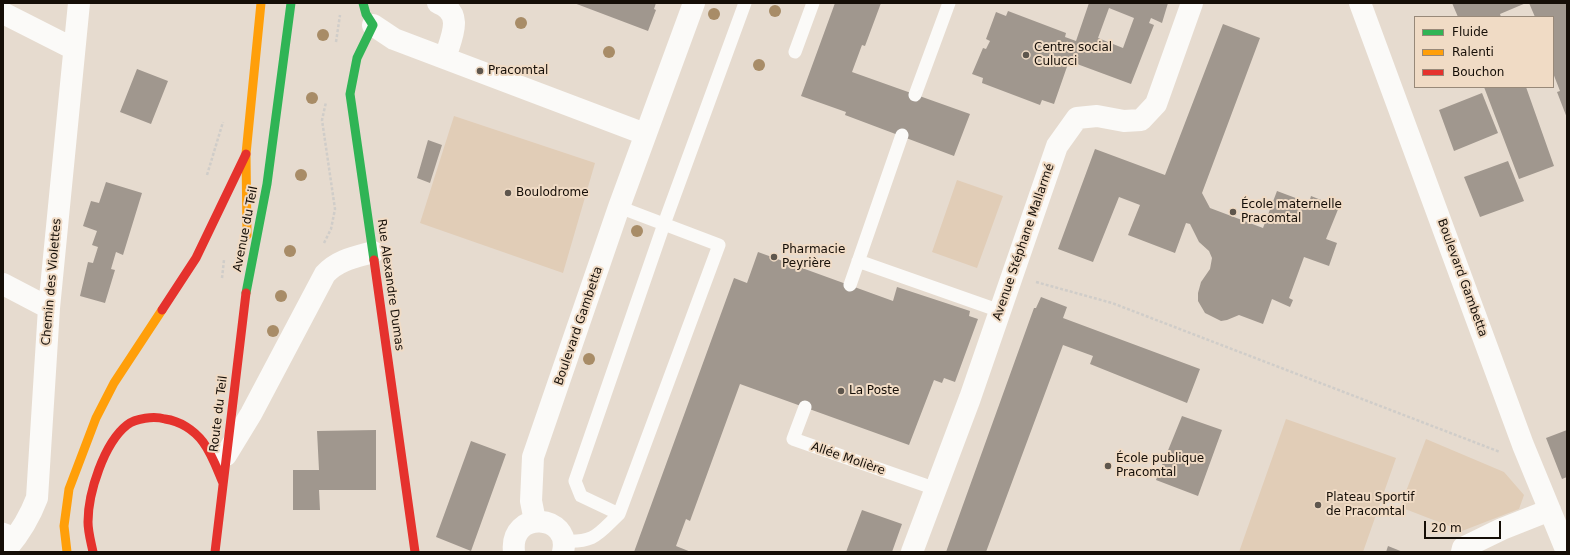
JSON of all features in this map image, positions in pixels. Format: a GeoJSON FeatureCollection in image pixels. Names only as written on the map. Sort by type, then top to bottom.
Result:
{"type":"FeatureCollection","features":[{"type":"Feature","properties":{"kind":"main road","name":"Avenue du Teil"},"geometry":{"type":"LineString","coordinates":[[248,280],[246,154],[261,3]]}},
{"type":"Feature","properties":{"kind":"main road","name":"Avenue du Teil"},"geometry":{"type":"LineString","coordinates":[[248,280],[267,184],[292,3]]}},
{"type":"Feature","properties":{"kind":"main road"},"geometry":{"type":"LineString","coordinates":[[363,3],[366,14],[373,25]]}},
{"type":"Feature","properties":{"kind":"main road","name":"Rue Alexandre Dumas"},"geometry":{"type":"LineString","coordinates":[[373,25],[358,51],[352,72],[350,94],[415,552]]}},
{"type":"Feature","properties":{"kind":"main road"},"geometry":{"type":"LineString","coordinates":[[67,552],[64,526],[69,489],[96,418],[114,383],[196,258],[246,154]]}},
{"type":"Feature","properties":{"kind":"main road","name":"Route du Teil"},"geometry":{"type":"LineString","coordinates":[[215,552],[222,482],[248,280]]}},
{"type":"Feature","properties":{"kind":"main road"},"geometry":{"type":"LineString","coordinates":[[92,552],[89,513],[96,483],[102,463],[113,441],[127,425],[155,417],[169,419],[183,424],[200,438],[222,482]]}},
{"type":"Feature","properties":{"kind":"street","name":"Chemin des Violettes"},"geometry":{"type":"LineString","coordinates":[[4,552],[11,532],[30,516],[37,498],[49,308],[79,3]]}},
{"type":"Feature","properties":{"kind":"street"},"geometry":{"type":"LineString","coordinates":[[438,3],[445,5],[452,14],[455,24],[445,58]]}},
{"type":"Feature","properties":{"kind":"street","name":"Boulevard Gambetta"},"geometry":{"type":"LineString","coordinates":[[535,521],[531,501],[533,457],[619,207],[694,3]]}},
{"type":"Feature","properties":{"kind":"street","name":"Avenue Stéphane Mallarmé"},"geometry":{"type":"LineString","coordinates":[[912,552],[1013,275],[1057,146],[1077,118],[1097,116],[1124,121],[1141,120],[1156,104],[1192,3]]}},
{"type":"Feature","properties":{"kind":"street","name":"Boulevard Gambetta"},"geometry":{"type":"LineString","coordinates":[[1360,3],[1523,445],[1567,552]]}},
{"type":"Feature","properties":{"kind":"street"},"geometry":{"type":"LineString","coordinates":[[3,13],[74,49]]}},
{"type":"Feature","properties":{"kind":"street"},"geometry":{"type":"LineString","coordinates":[[373,25],[394,39],[645,134]]}},
{"type":"Feature","properties":{"kind":"street"},"geometry":{"type":"LineString","coordinates":[[226,455],[251,414],[325,274],[332,266],[340,261],[373,252]]}},
{"type":"Feature","properties":{"kind":"street"},"geometry":{"type":"LineString","coordinates":[[3,284],[49,308]]}},
{"type":"Feature","properties":{"kind":"street"},"geometry":{"type":"LineString","coordinates":[[1462,552],[1463,548],[1502,529],[1550,510]]}},
{"type":"Feature","properties":{"kind":"street"},"geometry":{"type":"LineString","coordinates":[[514,552],[515,537],[526,524],[535,521],[544,521],[553,525],[560,532],[563,546]]}},
{"type":"Feature","properties":{"kind":"lane"},"geometry":{"type":"LineString","coordinates":[[619,514],[581,496],[575,481],[664,224],[745,3]]}},
{"type":"Feature","properties":{"kind":"lane"},"geometry":{"type":"LineString","coordinates":[[796,52],[813,3]]}},
{"type":"Feature","properties":{"kind":"lane"},"geometry":{"type":"LineString","coordinates":[[916,95],[949,3]]}},
{"type":"Feature","properties":{"kind":"lane"},"geometry":{"type":"LineString","coordinates":[[850,285],[902,135]]}},
{"type":"Feature","properties":{"kind":"lane"},"geometry":{"type":"LineString","coordinates":[[563,546],[596,537],[619,514],[719,245],[619,207]]}},
{"type":"Feature","properties":{"kind":"lane"},"geometry":{"type":"LineString","coordinates":[[858,261],[1000,311]]}},
{"type":"Feature","properties":{"kind":"lane","name":"Allée Molière"},"geometry":{"type":"LineString","coordinates":[[805,408],[793,439],[936,489]]}},
{"type":"Feature","properties":{"kind":"path"},"geometry":{"type":"LineString","coordinates":[[1013,275],[1112,303],[1503,453],[1523,445]]}},
{"type":"Feature","properties":{"kind":"shaded area","name":"Boulodrome"},"geometry":{"type":"Polygon","coordinates":[[[454,116],[595,163],[563,273],[420,223],[454,116]]]}},
{"type":"Feature","properties":{"kind":"shaded area"},"geometry":{"type":"Polygon","coordinates":[[[957,180],[1003,196],[977,268],[932,252],[957,180]]]}},
{"type":"Feature","properties":{"kind":"shaded area","name":"Plateau Sportif de Pracomtal"},"geometry":{"type":"Polygon","coordinates":[[[1286,419],[1396,458],[1363,552],[1239,552],[1286,419]]]}},
{"type":"Feature","properties":{"kind":"shaded area"},"geometry":{"type":"Polygon","coordinates":[[[1426,439],[1504,472],[1524,495],[1519,509],[1462,531],[1400,507],[1426,439]]]}},
{"type":"Feature","properties":{"kind":"building"},"geometry":{"type":"Polygon","coordinates":[[[574,3],[656,3],[654,9],[656,10],[648,31],[574,3]]]}},
{"type":"Feature","properties":{"kind":"building"},"geometry":{"type":"Polygon","coordinates":[[[835,3],[881,3],[865,46],[862,45],[852,72],[970,114],[954,156],[845,115],[846,112],[801,96],[835,3]]]}},
{"type":"Feature","properties":{"kind":"building"},"geometry":{"type":"Polygon","coordinates":[[[1089,3],[1168,3],[1162,23],[1151,18],[1149,23],[1154,25],[1131,84],[1069,61],[1054,104],[1042,100],[1040,105],[982,83],[983,78],[972,74],[983,48],[986,49],[990,41],[986,39],[996,12],[1006,16],[1008,11],[1066,33],[1065,37],[1076,41],[1089,3]],[[1109,8],[1098,38],[1123,48],[1134,18],[1109,8]]]}},
{"type":"Feature","properties":{"kind":"building"},"geometry":{"type":"Polygon","coordinates":[[[1452,3],[1526,3],[1500,14],[1501,16],[1458,16],[1452,3]]]}},
{"type":"Feature","properties":{"kind":"building"},"geometry":{"type":"Polygon","coordinates":[[[1529,3],[1567,3],[1567,118],[1557,92],[1560,91],[1554,76],[1554,16],[1535,16],[1529,3]]]}},
{"type":"Feature","properties":{"kind":"building"},"geometry":{"type":"Polygon","coordinates":[[[1223,24],[1260,38],[1202,193],[1210,208],[1263,228],[1277,191],[1309,203],[1311,196],[1339,207],[1326,239],[1337,243],[1329,266],[1304,257],[1289,298],[1293,300],[1290,307],[1272,299],[1263,324],[1239,315],[1221,321],[1205,313],[1198,301],[1198,293],[1201,282],[1210,269],[1212,258],[1209,251],[1199,242],[1190,224],[1186,223],[1175,253],[1128,235],[1140,205],[1119,197],[1093,262],[1058,249],[1095,149],[1165,175],[1223,24]]]}},
{"type":"Feature","properties":{"kind":"building"},"geometry":{"type":"Polygon","coordinates":[[[137,69],[168,81],[151,124],[120,112],[137,69]]]}},
{"type":"Feature","properties":{"kind":"building"},"geometry":{"type":"Polygon","coordinates":[[[1484,88],[1526,88],[1554,166],[1519,179],[1484,88]]]}},
{"type":"Feature","properties":{"kind":"building"},"geometry":{"type":"Polygon","coordinates":[[[1482,93],[1498,133],[1454,151],[1439,110],[1482,93]]]}},
{"type":"Feature","properties":{"kind":"building"},"geometry":{"type":"Polygon","coordinates":[[[428,140],[442,145],[430,183],[417,178],[428,140]]]}},
{"type":"Feature","properties":{"kind":"building"},"geometry":{"type":"Polygon","coordinates":[[[1508,161],[1524,201],[1480,217],[1464,177],[1508,161]]]}},
{"type":"Feature","properties":{"kind":"building"},"geometry":{"type":"Polygon","coordinates":[[[106,182],[142,193],[123,255],[116,252],[111,269],[115,270],[105,303],[80,296],[88,262],[93,263],[98,247],[92,245],[97,231],[83,226],[91,201],[99,203],[106,182]]]}},
{"type":"Feature","properties":{"kind":"building"},"geometry":{"type":"Polygon","coordinates":[[[758,252],[893,301],[897,287],[970,311],[969,316],[978,319],[955,382],[944,378],[942,383],[934,380],[909,445],[740,384],[690,521],[686,519],[676,546],[691,552],[634,552],[734,278],[747,283],[758,252]]]}},
{"type":"Feature","properties":{"kind":"building"},"geometry":{"type":"Polygon","coordinates":[[[1041,297],[1067,307],[1063,318],[1200,369],[1187,403],[1090,364],[1093,356],[1063,345],[986,552],[946,552],[1034,308],[1036,308],[1041,297]]]}},
{"type":"Feature","properties":{"kind":"building"},"geometry":{"type":"Polygon","coordinates":[[[1182,416],[1222,430],[1198,496],[1156,480],[1182,416]]]}},
{"type":"Feature","properties":{"kind":"building"},"geometry":{"type":"Polygon","coordinates":[[[376,430],[376,490],[319,490],[320,510],[293,510],[293,470],[319,470],[317,431],[376,430]]]}},
{"type":"Feature","properties":{"kind":"building"},"geometry":{"type":"Polygon","coordinates":[[[1567,430],[1567,477],[1562,479],[1546,438],[1567,430]]]}},
{"type":"Feature","properties":{"kind":"building"},"geometry":{"type":"Polygon","coordinates":[[[471,441],[506,454],[471,551],[436,537],[471,441]]]}},
{"type":"Feature","properties":{"kind":"building"},"geometry":{"type":"Polygon","coordinates":[[[862,510],[902,524],[892,552],[846,552],[862,510]]]}},
{"type":"Feature","properties":{"kind":"building"},"geometry":{"type":"Polygon","coordinates":[[[1388,546],[1403,552],[1386,552],[1388,546]]]}},
{"type":"Feature","properties":{"kind":"traffic: fast"},"geometry":{"type":"LineString","coordinates":[[246,293],[267,184],[291,3]]}},
{"type":"Feature","properties":{"kind":"traffic: fast"},"geometry":{"type":"LineString","coordinates":[[363,3],[366,14],[373,25],[357,58],[350,94],[374,260]]}},
{"type":"Feature","properties":{"kind":"traffic: slow"},"geometry":{"type":"LineString","coordinates":[[247,235],[246,154],[261,3]]}},
{"type":"Feature","properties":{"kind":"traffic: slow"},"geometry":{"type":"LineString","coordinates":[[67,552],[64,526],[69,489],[96,418],[114,383],[162,310]]}},
{"type":"Feature","properties":{"kind":"traffic: jam"},"geometry":{"type":"LineString","coordinates":[[162,310],[196,258],[246,154]]}},
{"type":"Feature","properties":{"kind":"traffic: jam"},"geometry":{"type":"LineString","coordinates":[[374,260],[415,552]]}},
{"type":"Feature","properties":{"kind":"traffic: jam"},"geometry":{"type":"LineString","coordinates":[[215,552],[246,293]]}},
{"type":"Feature","properties":{"kind":"traffic: jam"},"geometry":{"type":"LineString","coordinates":[[93,552],[88,522],[94,483],[111,444],[127,425],[140,419],[161,418],[171,420],[186,427],[195,434],[206,447],[223,483]]}},
{"type":"Feature","properties":{"kind":"place","name":"Centre social Culucci"},"geometry":{"type":"Point","coordinates":[1026,55]}},
{"type":"Feature","properties":{"kind":"place","name":"Pracomtal"},"geometry":{"type":"Point","coordinates":[480,71]}},
{"type":"Feature","properties":{"kind":"place","name":"Boulodrome"},"geometry":{"type":"Point","coordinates":[508,193]}},
{"type":"Feature","properties":{"kind":"place","name":"École maternelle Pracomtal"},"geometry":{"type":"Point","coordinates":[1233,212]}},
{"type":"Feature","properties":{"kind":"place","name":"Pharmacie Peyrière"},"geometry":{"type":"Point","coordinates":[774,257]}},
{"type":"Feature","properties":{"kind":"place","name":"La Poste"},"geometry":{"type":"Point","coordinates":[841,391]}},
{"type":"Feature","properties":{"kind":"place","name":"École publique Pracomtal"},"geometry":{"type":"Point","coordinates":[1108,466]}},
{"type":"Feature","properties":{"kind":"place","name":"Plateau Sportif de Pracomtal"},"geometry":{"type":"Point","coordinates":[1318,505]}}]}
